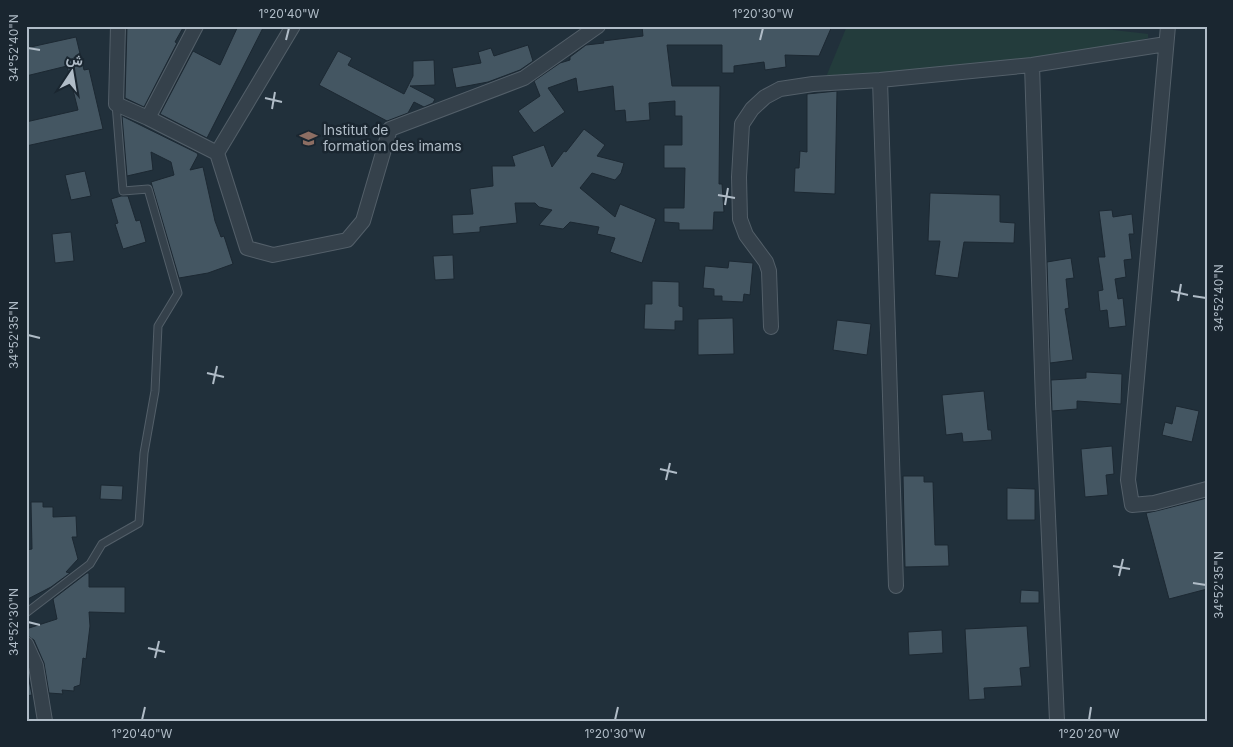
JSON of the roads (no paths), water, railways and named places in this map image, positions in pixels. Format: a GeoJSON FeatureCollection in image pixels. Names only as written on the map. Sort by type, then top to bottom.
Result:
{"type":"FeatureCollection","features":[{"type":"Feature","properties":{"kind":"street"},"geometry":{"type":"LineString","coordinates":[[118,26],[116,104],[217,153],[247,248],[273,254],[347,240],[363,221],[390,129],[524,78],[598,26]]}},
{"type":"Feature","properties":{"kind":"street"},"geometry":{"type":"LineString","coordinates":[[148,118],[196,26]]}},
{"type":"Feature","properties":{"kind":"street"},"geometry":{"type":"LineString","coordinates":[[217,153],[293,26]]}},
{"type":"Feature","properties":{"kind":"street"},"geometry":{"type":"LineString","coordinates":[[1168,26],[1128,480],[1132,505],[1154,503],[1207,489]]}},
{"type":"Feature","properties":{"kind":"street"},"geometry":{"type":"LineString","coordinates":[[772,327],[769,271],[766,262],[746,235],[740,220],[739,176],[742,124],[752,109],[765,97],[780,90],[813,84],[880,80],[1032,64],[1166,44]]}},
{"type":"Feature","properties":{"kind":"street"},"geometry":{"type":"LineString","coordinates":[[1032,64],[1043,403],[1057,721]]}},
{"type":"Feature","properties":{"kind":"street"},"geometry":{"type":"LineString","coordinates":[[880,80],[896,586]]}},
{"type":"Feature","properties":{"kind":"street"},"geometry":{"type":"LineString","coordinates":[[26,644],[36,666],[45,721]]}},
{"type":"Feature","properties":{"kind":"lane"},"geometry":{"type":"LineString","coordinates":[[26,614],[90,564],[102,544],[139,523],[144,453],[155,391],[158,326],[178,293],[148,189],[123,191],[116,104]]}},
{"type":"Feature","properties":{"kind":"place","name":"Institut de formation des imams"},"geometry":{"type":"Point","coordinates":[309,138]}}]}
